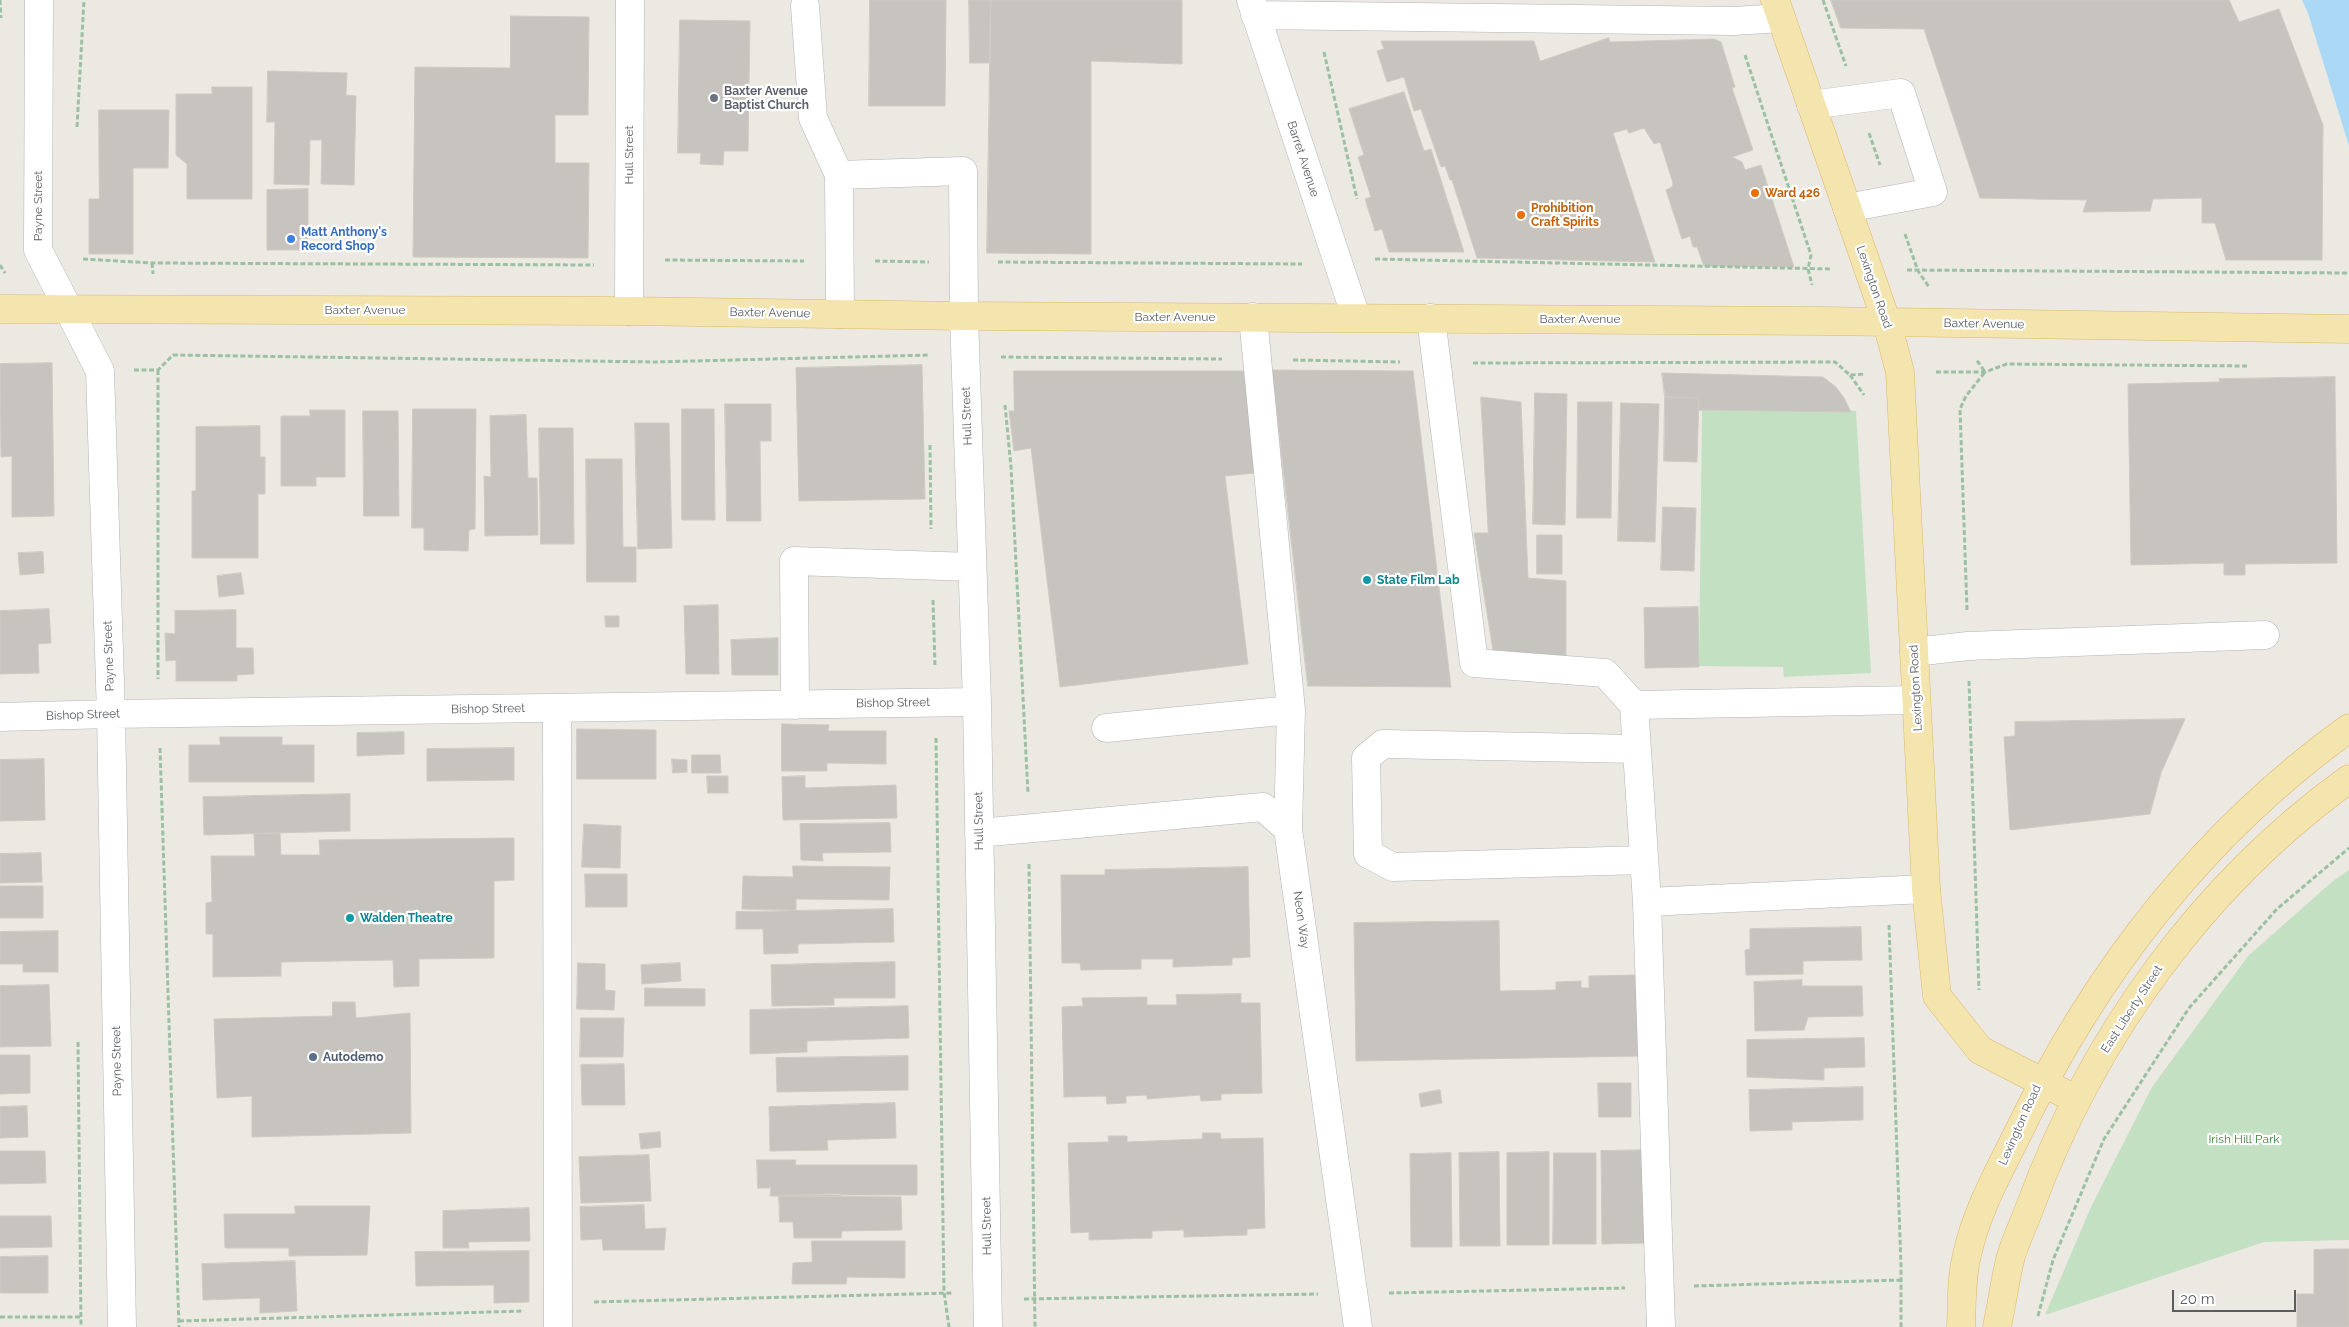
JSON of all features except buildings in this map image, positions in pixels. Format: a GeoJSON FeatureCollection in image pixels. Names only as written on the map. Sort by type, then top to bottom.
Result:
{"type":"FeatureCollection","features":[{"type":"Feature","properties":{"kind":"main road","name":"Lexington Road"},"geometry":{"type":"LineString","coordinates":[[1778,9],[1887,323],[1900,372],[1926,889],[1936,996],[1980,1050],[2042,1082],[1982,1206],[1966,1256],[1960,1327]]}},
{"type":"Feature","properties":{"kind":"main road","name":"Baxter Avenue"},"geometry":{"type":"LineString","coordinates":[[0,309],[629,311],[964,316],[1356,317],[1822,321],[2349,329]]}},
{"type":"Feature","properties":{"kind":"main road"},"geometry":{"type":"LineString","coordinates":[[2077,1100],[2042,1082],[2076,1025],[2124,952],[2207,851],[2251,807],[2312,754],[2349,728]]}},
{"type":"Feature","properties":{"kind":"main road","name":"East Liberty Street"},"geometry":{"type":"LineString","coordinates":[[1997,1327],[2011,1257],[2045,1165],[2077,1100],[2116,1030],[2170,952],[2237,875],[2326,795],[2349,779]]}},
{"type":"Feature","properties":{"kind":"street","name":"Payne Street"},"geometry":{"type":"LineString","coordinates":[[39,0],[38,250],[100,371],[111,714],[122,1327]]}},
{"type":"Feature","properties":{"kind":"street","name":"Hull Street"},"geometry":{"type":"LineString","coordinates":[[629,311],[630,0]]}},
{"type":"Feature","properties":{"kind":"street"},"geometry":{"type":"LineString","coordinates":[[804,6],[813,118],[838,175],[840,314]]}},
{"type":"Feature","properties":{"kind":"street"},"geometry":{"type":"LineString","coordinates":[[1253,7],[1312,16],[1734,21],[1778,9]]}},
{"type":"Feature","properties":{"kind":"street","name":"Barret Avenue"},"geometry":{"type":"LineString","coordinates":[[1253,7],[1356,317]]}},
{"type":"Feature","properties":{"kind":"street"},"geometry":{"type":"LineString","coordinates":[[1811,105],[1901,93],[1933,192],[1847,208]]}},
{"type":"Feature","properties":{"kind":"street","name":"Hull Street"},"geometry":{"type":"LineString","coordinates":[[838,175],[963,171],[964,316],[977,702],[988,1327]]}},
{"type":"Feature","properties":{"kind":"street","name":"Neon Way"},"geometry":{"type":"LineString","coordinates":[[1253,317],[1291,710],[1288,829],[1358,1327]]}},
{"type":"Feature","properties":{"kind":"street"},"geometry":{"type":"LineString","coordinates":[[1431,318],[1474,663],[1605,672],[1634,705],[1647,902],[1661,1327]]}},
{"type":"Feature","properties":{"kind":"street"},"geometry":{"type":"LineString","coordinates":[[795,705],[794,561],[972,567]]}},
{"type":"Feature","properties":{"kind":"street"},"geometry":{"type":"LineString","coordinates":[[1914,652],[1968,646],[2265,635]]}},
{"type":"Feature","properties":{"kind":"street"},"geometry":{"type":"LineString","coordinates":[[1634,705],[1916,700]]}},
{"type":"Feature","properties":{"kind":"street","name":"Bishop Street"},"geometry":{"type":"LineString","coordinates":[[0,717],[160,713],[977,702]]}},
{"type":"Feature","properties":{"kind":"street"},"geometry":{"type":"LineString","coordinates":[[557,708],[558,1317]]}},
{"type":"Feature","properties":{"kind":"street"},"geometry":{"type":"LineString","coordinates":[[1106,728],[1291,710]]}},
{"type":"Feature","properties":{"kind":"street"},"geometry":{"type":"LineString","coordinates":[[1637,749],[1383,744],[1366,758],[1368,854],[1393,867],[1644,860]]}},
{"type":"Feature","properties":{"kind":"street"},"geometry":{"type":"LineString","coordinates":[[979,833],[1263,807],[1288,829]]}},
{"type":"Feature","properties":{"kind":"street"},"geometry":{"type":"LineString","coordinates":[[1647,902],[1926,889]]}},
{"type":"Feature","properties":{"kind":"path"},"geometry":{"type":"LineString","coordinates":[[1312,16],[1327,60],[1358,205]]}},
{"type":"Feature","properties":{"kind":"path"},"geometry":{"type":"LineString","coordinates":[[1734,21],[1811,256],[1808,269],[1835,362],[1850,375],[1900,372],[1985,372],[2007,364],[2252,366]]}},
{"type":"Feature","properties":{"kind":"path"},"geometry":{"type":"LineString","coordinates":[[38,250],[85,260],[152,263],[598,265],[652,260],[1297,264],[1336,258],[1808,269],[2349,273]]}},
{"type":"Feature","properties":{"kind":"path"},"geometry":{"type":"LineString","coordinates":[[100,371],[158,370],[173,355],[654,362],[966,355],[1024,358],[1436,362],[1835,362]]}},
{"type":"Feature","properties":{"kind":"path"},"geometry":{"type":"LineString","coordinates":[[929,355],[929,364]]}},
{"type":"Feature","properties":{"kind":"path"},"geometry":{"type":"LineString","coordinates":[[158,370],[160,713],[179,1327]]}},
{"type":"Feature","properties":{"kind":"path"},"geometry":{"type":"LineString","coordinates":[[930,441],[944,1292],[949,1327]]}},
{"type":"Feature","properties":{"kind":"path"},"geometry":{"type":"LineString","coordinates":[[2038,1318],[2053,1260],[2104,1139],[2189,1008],[2277,909],[2349,848]]}},
{"type":"Feature","properties":{"kind":"path"},"geometry":{"type":"LineString","coordinates":[[78,1037],[81,1327]]}},
{"type":"Feature","properties":{"kind":"path"},"geometry":{"type":"LineString","coordinates":[[179,1320],[509,1313],[558,1317],[587,1303],[944,1292],[1034,1300],[1900,1280]]}},
{"type":"Feature","properties":{"kind":"path"},"geometry":{"type":"LineString","coordinates":[[0,1317],[81,1317]]}},
{"type":"Feature","properties":{"kind":"green space"},"geometry":{"type":"Polygon","coordinates":[[[1702,410],[1856,411],[1871,673],[1784,677],[1783,667],[1699,666],[1702,410]]]}},
{"type":"Feature","properties":{"kind":"green space","name":"Irish Hill Park"},"geometry":{"type":"Polygon","coordinates":[[[2349,870],[2349,1240],[2264,1242],[2045,1315],[2091,1207],[2152,1087],[2248,956],[2333,881],[2349,870]]]}},
{"type":"Feature","properties":{"kind":"water"},"geometry":{"type":"Polygon","coordinates":[[[2302,0],[2349,0],[2349,146],[2308,13],[2302,0]]]}},
{"type":"Feature","properties":{"kind":"place","name":"Baxter Avenue Baptist Church"},"geometry":{"type":"Point","coordinates":[714,98]}},
{"type":"Feature","properties":{"kind":"place","name":"Ward 426"},"geometry":{"type":"Point","coordinates":[1755,193]}},
{"type":"Feature","properties":{"kind":"place","name":"Prohibition Craft Spirits"},"geometry":{"type":"Point","coordinates":[1521,215]}},
{"type":"Feature","properties":{"kind":"place","name":"Matt Anthony's Record Shop"},"geometry":{"type":"Point","coordinates":[291,239]}},
{"type":"Feature","properties":{"kind":"place","name":"State Film Lab"},"geometry":{"type":"Point","coordinates":[1367,580]}},
{"type":"Feature","properties":{"kind":"place","name":"Walden Theatre"},"geometry":{"type":"Point","coordinates":[350,918]}},
{"type":"Feature","properties":{"kind":"place","name":"Autodemo"},"geometry":{"type":"Point","coordinates":[313,1057]}}]}
